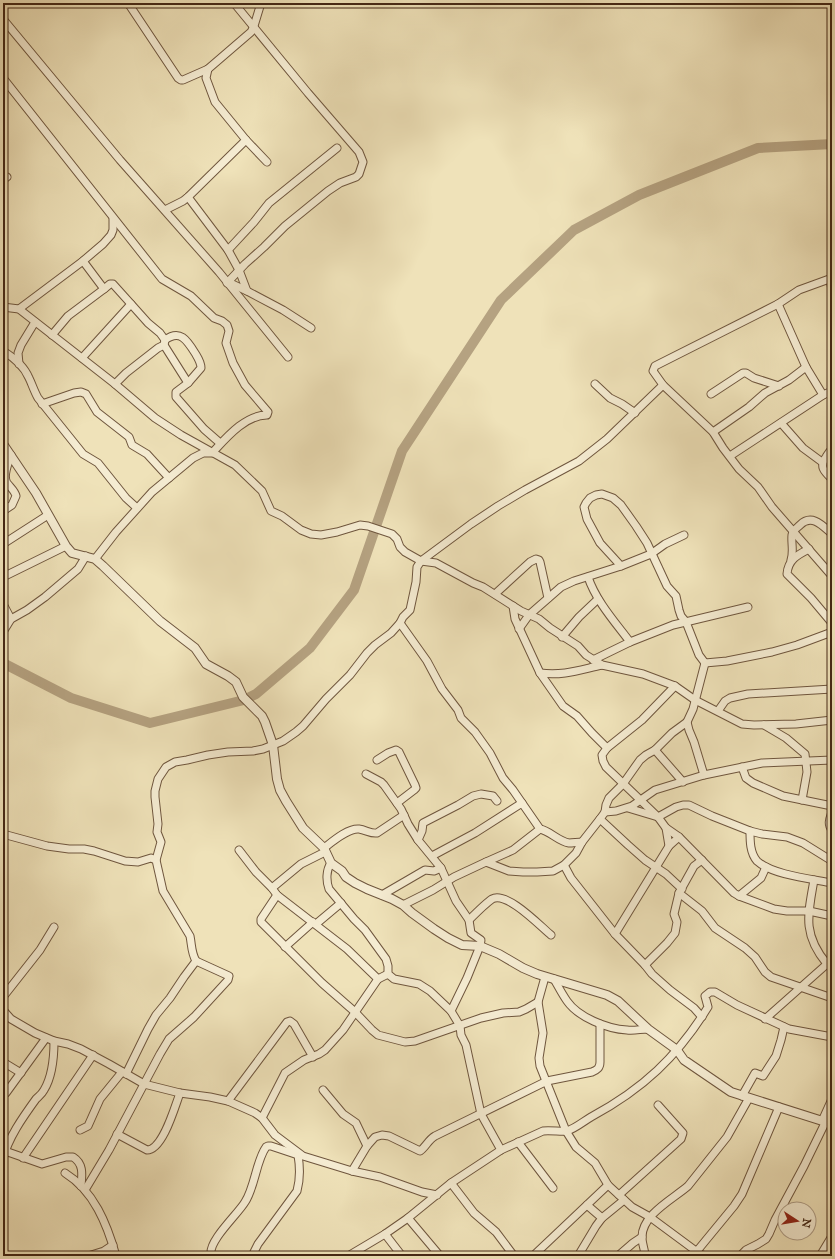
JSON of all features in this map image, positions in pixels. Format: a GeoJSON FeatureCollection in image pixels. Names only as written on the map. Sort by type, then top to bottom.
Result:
{"type":"FeatureCollection","features":[{"type":"Feature","properties":{"kind":"street"},"geometry":{"type":"LineString","coordinates":[[128,3],[178,78],[181,80],[208,69],[250,32],[254,26],[261,3]]}},
{"type":"Feature","properties":{"kind":"street"},"geometry":{"type":"LineString","coordinates":[[228,283],[245,264],[285,226],[328,191],[340,183],[356,177],[359,174],[363,162],[359,152],[234,3]]}},
{"type":"Feature","properties":{"kind":"street"},"geometry":{"type":"LineString","coordinates":[[3,19],[120,160],[228,283],[288,357]]}},
{"type":"Feature","properties":{"kind":"street"},"geometry":{"type":"LineString","coordinates":[[208,69],[206,78],[215,102],[246,140],[267,162]]}},
{"type":"Feature","properties":{"kind":"street"},"geometry":{"type":"LineString","coordinates":[[3,78],[162,279],[191,296],[214,318],[222,321],[229,328],[226,343],[233,363],[246,385],[268,412],[267,415],[260,415],[250,419],[240,426],[220,443],[212,453]]}},
{"type":"Feature","properties":{"kind":"street"},"geometry":{"type":"LineString","coordinates":[[165,210],[188,197],[246,140]]}},
{"type":"Feature","properties":{"kind":"street"},"geometry":{"type":"LineString","coordinates":[[228,250],[269,203],[337,148]]}},
{"type":"Feature","properties":{"kind":"street"},"geometry":{"type":"LineString","coordinates":[[188,197],[228,250],[239,270],[247,291]]}},
{"type":"Feature","properties":{"kind":"street"},"geometry":{"type":"LineString","coordinates":[[19,309],[83,261],[103,244],[113,230],[114,219]]}},
{"type":"Feature","properties":{"kind":"street"},"geometry":{"type":"LineString","coordinates":[[83,261],[104,289]]}},
{"type":"Feature","properties":{"kind":"street"},"geometry":{"type":"LineString","coordinates":[[832,290],[831,278],[799,290],[778,304],[655,366],[653,371],[662,385],[713,432],[723,448],[740,469],[758,487],[772,506],[832,576]]}},
{"type":"Feature","properties":{"kind":"street"},"geometry":{"type":"LineString","coordinates":[[228,283],[283,310],[311,328]]}},
{"type":"Feature","properties":{"kind":"street"},"geometry":{"type":"LineString","coordinates":[[52,335],[68,316],[110,284],[113,284],[148,324],[160,333],[188,383]]}},
{"type":"Feature","properties":{"kind":"street"},"geometry":{"type":"LineString","coordinates":[[82,358],[131,304]]}},
{"type":"Feature","properties":{"kind":"street"},"geometry":{"type":"LineString","coordinates":[[778,304],[806,367],[823,395]]}},
{"type":"Feature","properties":{"kind":"street"},"geometry":{"type":"LineString","coordinates":[[3,307],[19,309],[115,384],[155,418],[181,435],[234,465],[262,491],[271,511],[282,516],[301,530],[311,534],[321,535],[360,525],[368,526],[392,534],[405,552],[421,561],[436,563],[495,594],[529,615],[539,619],[562,637],[578,646],[586,655],[602,665],[643,674],[675,686],[695,700],[742,724],[788,724],[832,720]]}},
{"type":"Feature","properties":{"kind":"street"},"geometry":{"type":"LineString","coordinates":[[19,364],[19,349],[35,322]]}},
{"type":"Feature","properties":{"kind":"street"},"geometry":{"type":"LineString","coordinates":[[115,384],[173,335],[178,335],[189,343],[200,362],[201,368],[188,383],[176,392],[176,397],[204,429],[220,443]]}},
{"type":"Feature","properties":{"kind":"street"},"geometry":{"type":"LineString","coordinates":[[3,351],[10,355],[19,364],[29,378],[32,388],[42,404],[83,454],[98,463],[126,498],[137,508]]}},
{"type":"Feature","properties":{"kind":"street"},"geometry":{"type":"LineString","coordinates":[[713,432],[749,407],[765,393],[789,380],[806,367]]}},
{"type":"Feature","properties":{"kind":"street"},"geometry":{"type":"LineString","coordinates":[[711,394],[743,373],[779,386]]}},
{"type":"Feature","properties":{"kind":"street"},"geometry":{"type":"LineString","coordinates":[[596,384],[610,398],[635,413]]}},
{"type":"Feature","properties":{"kind":"street"},"geometry":{"type":"LineString","coordinates":[[83,1188],[117,1134],[160,1054],[170,1039],[194,1016],[228,980],[229,977],[196,961],[192,953],[190,936],[163,891],[156,860],[161,842],[157,832],[158,824],[155,791],[158,779],[166,767],[175,762],[208,755],[228,752],[253,751],[286,740],[303,726],[326,699],[350,675],[367,653],[391,633],[410,610],[416,582],[417,567],[421,561],[498,506],[580,461],[607,439],[662,385]]}},
{"type":"Feature","properties":{"kind":"street"},"geometry":{"type":"LineString","coordinates":[[730,456],[823,395],[832,391]]}},
{"type":"Feature","properties":{"kind":"street"},"geometry":{"type":"LineString","coordinates":[[42,404],[74,393],[81,392],[86,394],[97,412],[129,437],[132,445],[147,454],[169,478]]}},
{"type":"Feature","properties":{"kind":"street"},"geometry":{"type":"LineString","coordinates":[[781,423],[803,448],[822,462]]}},
{"type":"Feature","properties":{"kind":"street"},"geometry":{"type":"LineString","coordinates":[[3,444],[36,493],[66,546],[72,553],[95,559],[160,621],[195,648],[206,664],[236,682],[244,699],[262,716],[273,745],[277,779],[280,790],[304,828],[324,850],[331,863],[342,871],[346,877],[355,883],[403,905],[448,938],[462,945],[480,946],[499,954],[523,968],[545,977],[607,995],[622,1005],[648,1029],[677,1050],[684,1060],[731,1092],[826,1122]]}},
{"type":"Feature","properties":{"kind":"street"},"geometry":{"type":"LineString","coordinates":[[832,449],[822,462],[822,467],[832,479]]}},
{"type":"Feature","properties":{"kind":"street"},"geometry":{"type":"LineString","coordinates":[[95,559],[116,532],[152,492],[194,458],[203,453],[212,453]]}},
{"type":"Feature","properties":{"kind":"street"},"geometry":{"type":"LineString","coordinates":[[3,511],[12,505],[16,496],[6,482],[7,469],[11,454]]}},
{"type":"Feature","properties":{"kind":"street"},"geometry":{"type":"LineString","coordinates":[[621,566],[600,543],[587,519],[584,507],[590,498],[596,495],[607,495],[617,501],[636,526],[647,543],[667,586],[676,596],[679,610],[686,622],[696,649],[705,663]]}},
{"type":"Feature","properties":{"kind":"street"},"geometry":{"type":"LineString","coordinates":[[3,544],[48,515]]}},
{"type":"Feature","properties":{"kind":"street"},"geometry":{"type":"LineString","coordinates":[[832,534],[821,523],[810,520],[804,521],[793,531],[793,555],[787,574],[811,598],[832,623]]}},
{"type":"Feature","properties":{"kind":"street"},"geometry":{"type":"LineString","coordinates":[[519,628],[529,615],[561,587],[651,554],[665,544],[684,535]]}},
{"type":"Feature","properties":{"kind":"street"},"geometry":{"type":"LineString","coordinates":[[3,577],[66,546]]}},
{"type":"Feature","properties":{"kind":"street"},"geometry":{"type":"LineString","coordinates":[[791,560],[809,549]]}},
{"type":"Feature","properties":{"kind":"street"},"geometry":{"type":"LineString","coordinates":[[3,632],[11,619],[27,610],[64,582],[78,569],[86,556]]}},
{"type":"Feature","properties":{"kind":"street"},"geometry":{"type":"LineString","coordinates":[[495,594],[530,562],[536,559],[540,562],[548,598]]}},
{"type":"Feature","properties":{"kind":"street"},"geometry":{"type":"LineString","coordinates":[[588,577],[591,587],[598,599],[630,642]]}},
{"type":"Feature","properties":{"kind":"street"},"geometry":{"type":"LineString","coordinates":[[562,637],[579,617],[598,599]]}},
{"type":"Feature","properties":{"kind":"street"},"geometry":{"type":"LineString","coordinates":[[3,604],[11,619]]}},
{"type":"Feature","properties":{"kind":"street"},"geometry":{"type":"LineString","coordinates":[[513,606],[515,619],[540,673],[562,706],[577,716],[607,748]]}},
{"type":"Feature","properties":{"kind":"street"},"geometry":{"type":"LineString","coordinates":[[593,660],[630,642],[673,625],[748,607]]}},
{"type":"Feature","properties":{"kind":"street"},"geometry":{"type":"LineString","coordinates":[[400,623],[427,661],[442,689],[458,710],[461,718],[475,732],[490,753],[503,778],[540,829],[569,842],[582,842]]}},
{"type":"Feature","properties":{"kind":"street"},"geometry":{"type":"LineString","coordinates":[[705,663],[727,661],[772,652],[797,645],[832,632]]}},
{"type":"Feature","properties":{"kind":"street"},"geometry":{"type":"LineString","coordinates":[[486,862],[509,871],[523,872],[553,871],[564,865],[576,853],[582,842],[605,812],[609,798],[623,784],[640,760],[655,750],[672,733],[687,722],[693,709],[705,663]]}},
{"type":"Feature","properties":{"kind":"street"},"geometry":{"type":"LineString","coordinates":[[540,673],[562,674],[602,665]]}},
{"type":"Feature","properties":{"kind":"street"},"geometry":{"type":"LineString","coordinates":[[675,686],[642,720],[607,748],[602,754],[606,767],[642,800],[666,828],[679,837],[730,889],[739,896],[774,909],[787,911],[809,911],[832,916]]}},
{"type":"Feature","properties":{"kind":"street"},"geometry":{"type":"LineString","coordinates":[[718,711],[730,698],[748,694],[832,689]]}},
{"type":"Feature","properties":{"kind":"street"},"geometry":{"type":"LineString","coordinates":[[687,722],[704,775]]}},
{"type":"Feature","properties":{"kind":"street"},"geometry":{"type":"LineString","coordinates":[[786,738],[788,724]]}},
{"type":"Feature","properties":{"kind":"street"},"geometry":{"type":"LineString","coordinates":[[764,725],[786,738],[804,752],[807,762],[807,772],[802,800]]}},
{"type":"Feature","properties":{"kind":"street"},"geometry":{"type":"LineString","coordinates":[[377,760],[388,752],[396,750],[399,752],[415,785],[416,788],[414,790],[397,803]]}},
{"type":"Feature","properties":{"kind":"street"},"geometry":{"type":"LineString","coordinates":[[655,750],[683,782]]}},
{"type":"Feature","properties":{"kind":"street"},"geometry":{"type":"LineString","coordinates":[[605,812],[628,808],[655,790],[704,775],[762,763],[832,760]]}},
{"type":"Feature","properties":{"kind":"street"},"geometry":{"type":"LineString","coordinates":[[742,767],[746,778],[753,784],[783,796],[832,806]]}},
{"type":"Feature","properties":{"kind":"street"},"geometry":{"type":"LineString","coordinates":[[366,774],[381,782],[397,803],[418,840],[432,856],[448,880],[456,901],[469,920],[471,933],[481,940],[467,978],[451,1011]]}},
{"type":"Feature","properties":{"kind":"street"},"geometry":{"type":"LineString","coordinates":[[408,824],[423,823],[475,795],[481,794],[493,796],[497,802]]}},
{"type":"Feature","properties":{"kind":"street"},"geometry":{"type":"LineString","coordinates":[[432,856],[475,833],[522,803]]}},
{"type":"Feature","properties":{"kind":"street"},"geometry":{"type":"LineString","coordinates":[[628,808],[658,817],[676,807],[683,805],[689,806],[750,831],[787,837],[803,843],[832,861]]}},
{"type":"Feature","properties":{"kind":"street"},"geometry":{"type":"LineString","coordinates":[[832,812],[829,823],[832,830]]}},
{"type":"Feature","properties":{"kind":"street"},"geometry":{"type":"LineString","coordinates":[[272,888],[301,864],[324,850],[351,829],[378,833],[404,815]]}},
{"type":"Feature","properties":{"kind":"street"},"geometry":{"type":"LineString","coordinates":[[600,819],[628,845],[656,868],[666,874],[680,891],[704,913],[715,928],[745,948],[760,962],[767,974],[771,977],[832,998]]}},
{"type":"Feature","properties":{"kind":"street"},"geometry":{"type":"LineString","coordinates":[[418,840],[422,831],[423,823]]}},
{"type":"Feature","properties":{"kind":"street"},"geometry":{"type":"LineString","coordinates":[[666,828],[669,846]]}},
{"type":"Feature","properties":{"kind":"street"},"geometry":{"type":"LineString","coordinates":[[403,905],[433,890],[448,880],[513,850],[540,829]]}},
{"type":"Feature","properties":{"kind":"street"},"geometry":{"type":"LineString","coordinates":[[750,831],[753,855],[766,867],[779,872],[832,883]]}},
{"type":"Feature","properties":{"kind":"street"},"geometry":{"type":"LineString","coordinates":[[3,834],[47,846],[89,850],[126,861],[138,862],[151,858],[156,860]]}},
{"type":"Feature","properties":{"kind":"street"},"geometry":{"type":"LineString","coordinates":[[615,934],[669,846],[679,837]]}},
{"type":"Feature","properties":{"kind":"street"},"geometry":{"type":"LineString","coordinates":[[569,842],[576,853]]}},
{"type":"Feature","properties":{"kind":"street"},"geometry":{"type":"LineString","coordinates":[[239,850],[256,872],[277,895],[347,949],[378,979]]}},
{"type":"Feature","properties":{"kind":"street"},"geometry":{"type":"LineString","coordinates":[[644,965],[667,943],[675,932],[677,922],[674,914],[680,891],[694,866],[702,860]]}},
{"type":"Feature","properties":{"kind":"street"},"geometry":{"type":"LineString","coordinates":[[331,863],[328,868],[327,884],[329,889],[354,919],[366,930],[386,959],[388,974]]}},
{"type":"Feature","properties":{"kind":"street"},"geometry":{"type":"LineString","coordinates":[[564,865],[571,878],[615,934],[652,974],[694,1008],[702,1017]]}},
{"type":"Feature","properties":{"kind":"street"},"geometry":{"type":"LineString","coordinates":[[739,896],[761,878],[766,867]]}},
{"type":"Feature","properties":{"kind":"street"},"geometry":{"type":"LineString","coordinates":[[382,895],[425,870],[434,871],[441,868]]}},
{"type":"Feature","properties":{"kind":"street"},"geometry":{"type":"LineString","coordinates":[[765,1018],[830,964],[820,954],[812,939],[808,924],[814,880]]}},
{"type":"Feature","properties":{"kind":"street"},"geometry":{"type":"LineString","coordinates":[[277,895],[261,919],[261,922],[285,948],[378,1035],[404,1042],[415,1041],[481,1018],[503,1013],[519,1012],[538,1002]]}},
{"type":"Feature","properties":{"kind":"street"},"geometry":{"type":"LineString","coordinates":[[469,920],[492,899],[499,898],[516,905],[551,935]]}},
{"type":"Feature","properties":{"kind":"street"},"geometry":{"type":"LineString","coordinates":[[285,948],[314,923],[342,903]]}},
{"type":"Feature","properties":{"kind":"street"},"geometry":{"type":"LineString","coordinates":[[3,997],[40,950],[54,927]]}},
{"type":"Feature","properties":{"kind":"street"},"geometry":{"type":"LineString","coordinates":[[80,1130],[88,1126],[100,1100],[124,1073],[156,1015],[196,961]]}},
{"type":"Feature","properties":{"kind":"street"},"geometry":{"type":"LineString","coordinates":[[262,1118],[285,1073],[304,1060],[319,1054],[333,1042],[378,979],[388,974]]}},
{"type":"Feature","properties":{"kind":"street"},"geometry":{"type":"LineString","coordinates":[[388,974],[394,979],[419,984],[430,991],[451,1011],[460,1026],[466,1045],[481,1114],[501,1150]]}},
{"type":"Feature","properties":{"kind":"street"},"geometry":{"type":"LineString","coordinates":[[545,977],[538,1002],[543,1033],[543,1041],[539,1058],[540,1066],[566,1131],[576,1147],[595,1163],[608,1185],[622,1198],[632,1207],[650,1217],[701,1254],[742,1194],[779,1107]]}},
{"type":"Feature","properties":{"kind":"street"},"geometry":{"type":"LineString","coordinates":[[554,979],[568,1002],[579,1012],[600,1024],[626,1030],[648,1029]]}},
{"type":"Feature","properties":{"kind":"street"},"geometry":{"type":"LineString","coordinates":[[348,1256],[385,1234],[408,1218],[451,1183],[501,1150],[543,1131],[566,1131],[612,1106],[639,1087],[677,1050],[702,1017],[708,1007],[705,996],[710,992],[715,992],[789,1029],[832,1037]]}},
{"type":"Feature","properties":{"kind":"street"},"geometry":{"type":"LineString","coordinates":[[694,1008],[708,1007]]}},
{"type":"Feature","properties":{"kind":"street"},"geometry":{"type":"LineString","coordinates":[[3,1010],[11,1018],[35,1034],[54,1042],[68,1044],[93,1055],[144,1084],[180,1093],[228,1101],[256,1113],[262,1118],[275,1135],[301,1156]]}},
{"type":"Feature","properties":{"kind":"street"},"geometry":{"type":"LineString","coordinates":[[228,1101],[287,1022],[290,1021],[294,1024],[313,1057]]}},
{"type":"Feature","properties":{"kind":"street"},"geometry":{"type":"LineString","coordinates":[[352,1170],[367,1146],[375,1137],[382,1135],[389,1136],[420,1151],[428,1141],[435,1136],[547,1082],[597,1070],[600,1066],[600,1024]]}},
{"type":"Feature","properties":{"kind":"street"},"geometry":{"type":"LineString","coordinates":[[646,1256],[642,1237],[644,1228],[650,1217],[688,1186],[727,1137],[755,1073],[763,1076],[776,1056],[784,1027]]}},
{"type":"Feature","properties":{"kind":"street"},"geometry":{"type":"LineString","coordinates":[[3,1094],[6,1093],[22,1073],[46,1038]]}},
{"type":"Feature","properties":{"kind":"street"},"geometry":{"type":"LineString","coordinates":[[3,1159],[10,1140],[43,1092],[48,1082],[54,1058],[54,1042]]}},
{"type":"Feature","properties":{"kind":"street"},"geometry":{"type":"LineString","coordinates":[[23,1158],[93,1055]]}},
{"type":"Feature","properties":{"kind":"street"},"geometry":{"type":"LineString","coordinates":[[3,1062],[22,1073]]}},
{"type":"Feature","properties":{"kind":"street"},"geometry":{"type":"LineString","coordinates":[[323,1090],[343,1114],[356,1123],[367,1146]]}},
{"type":"Feature","properties":{"kind":"street"},"geometry":{"type":"LineString","coordinates":[[117,1134],[147,1150],[152,1150],[156,1147],[166,1132],[180,1093]]}},
{"type":"Feature","properties":{"kind":"street"},"geometry":{"type":"LineString","coordinates":[[740,1256],[746,1250],[766,1239],[769,1234],[826,1122],[832,1099]]}},
{"type":"Feature","properties":{"kind":"street"},"geometry":{"type":"LineString","coordinates":[[578,1256],[602,1218],[683,1136],[683,1132],[658,1105]]}},
{"type":"Feature","properties":{"kind":"street"},"geometry":{"type":"LineString","coordinates":[[518,1142],[553,1188]]}},
{"type":"Feature","properties":{"kind":"street"},"geometry":{"type":"LineString","coordinates":[[214,1256],[210,1251],[217,1239],[246,1201],[266,1147],[268,1146],[380,1177],[422,1192],[437,1195]]}},
{"type":"Feature","properties":{"kind":"street"},"geometry":{"type":"LineString","coordinates":[[5,1151],[44,1164],[74,1157],[80,1163],[83,1188]]}},
{"type":"Feature","properties":{"kind":"street"},"geometry":{"type":"LineString","coordinates":[[252,1256],[258,1244],[297,1191],[301,1156]]}},
{"type":"Feature","properties":{"kind":"street"},"geometry":{"type":"LineString","coordinates":[[65,1173],[83,1188],[102,1217],[116,1256]]}},
{"type":"Feature","properties":{"kind":"street"},"geometry":{"type":"LineString","coordinates":[[451,1183],[474,1213],[496,1232],[514,1256]]}},
{"type":"Feature","properties":{"kind":"street"},"geometry":{"type":"LineString","coordinates":[[533,1256],[608,1185]]}},
{"type":"Feature","properties":{"kind":"street"},"geometry":{"type":"LineString","coordinates":[[587,1205],[602,1218]]}},
{"type":"Feature","properties":{"kind":"street"},"geometry":{"type":"LineString","coordinates":[[408,1218],[440,1256]]}},
{"type":"Feature","properties":{"kind":"street"},"geometry":{"type":"LineString","coordinates":[[385,1234],[402,1256]]}},
{"type":"Feature","properties":{"kind":"street"},"geometry":{"type":"LineString","coordinates":[[820,1256],[832,1236]]}},
{"type":"Feature","properties":{"kind":"street"},"geometry":{"type":"LineString","coordinates":[[618,1256],[632,1243],[642,1237]]}},
{"type":"Feature","properties":{"kind":"street"},"geometry":{"type":"LineString","coordinates":[[88,1256],[104,1251],[113,1245]]}},
{"type":"Feature","properties":{"kind":"waterway"},"geometry":{"type":"LineString","coordinates":[[3,663],[71,698],[150,723],[244,700],[256,694],[310,648],[354,590],[402,451],[501,300],[574,230],[639,195],[758,148],[832,144]]}}]}
